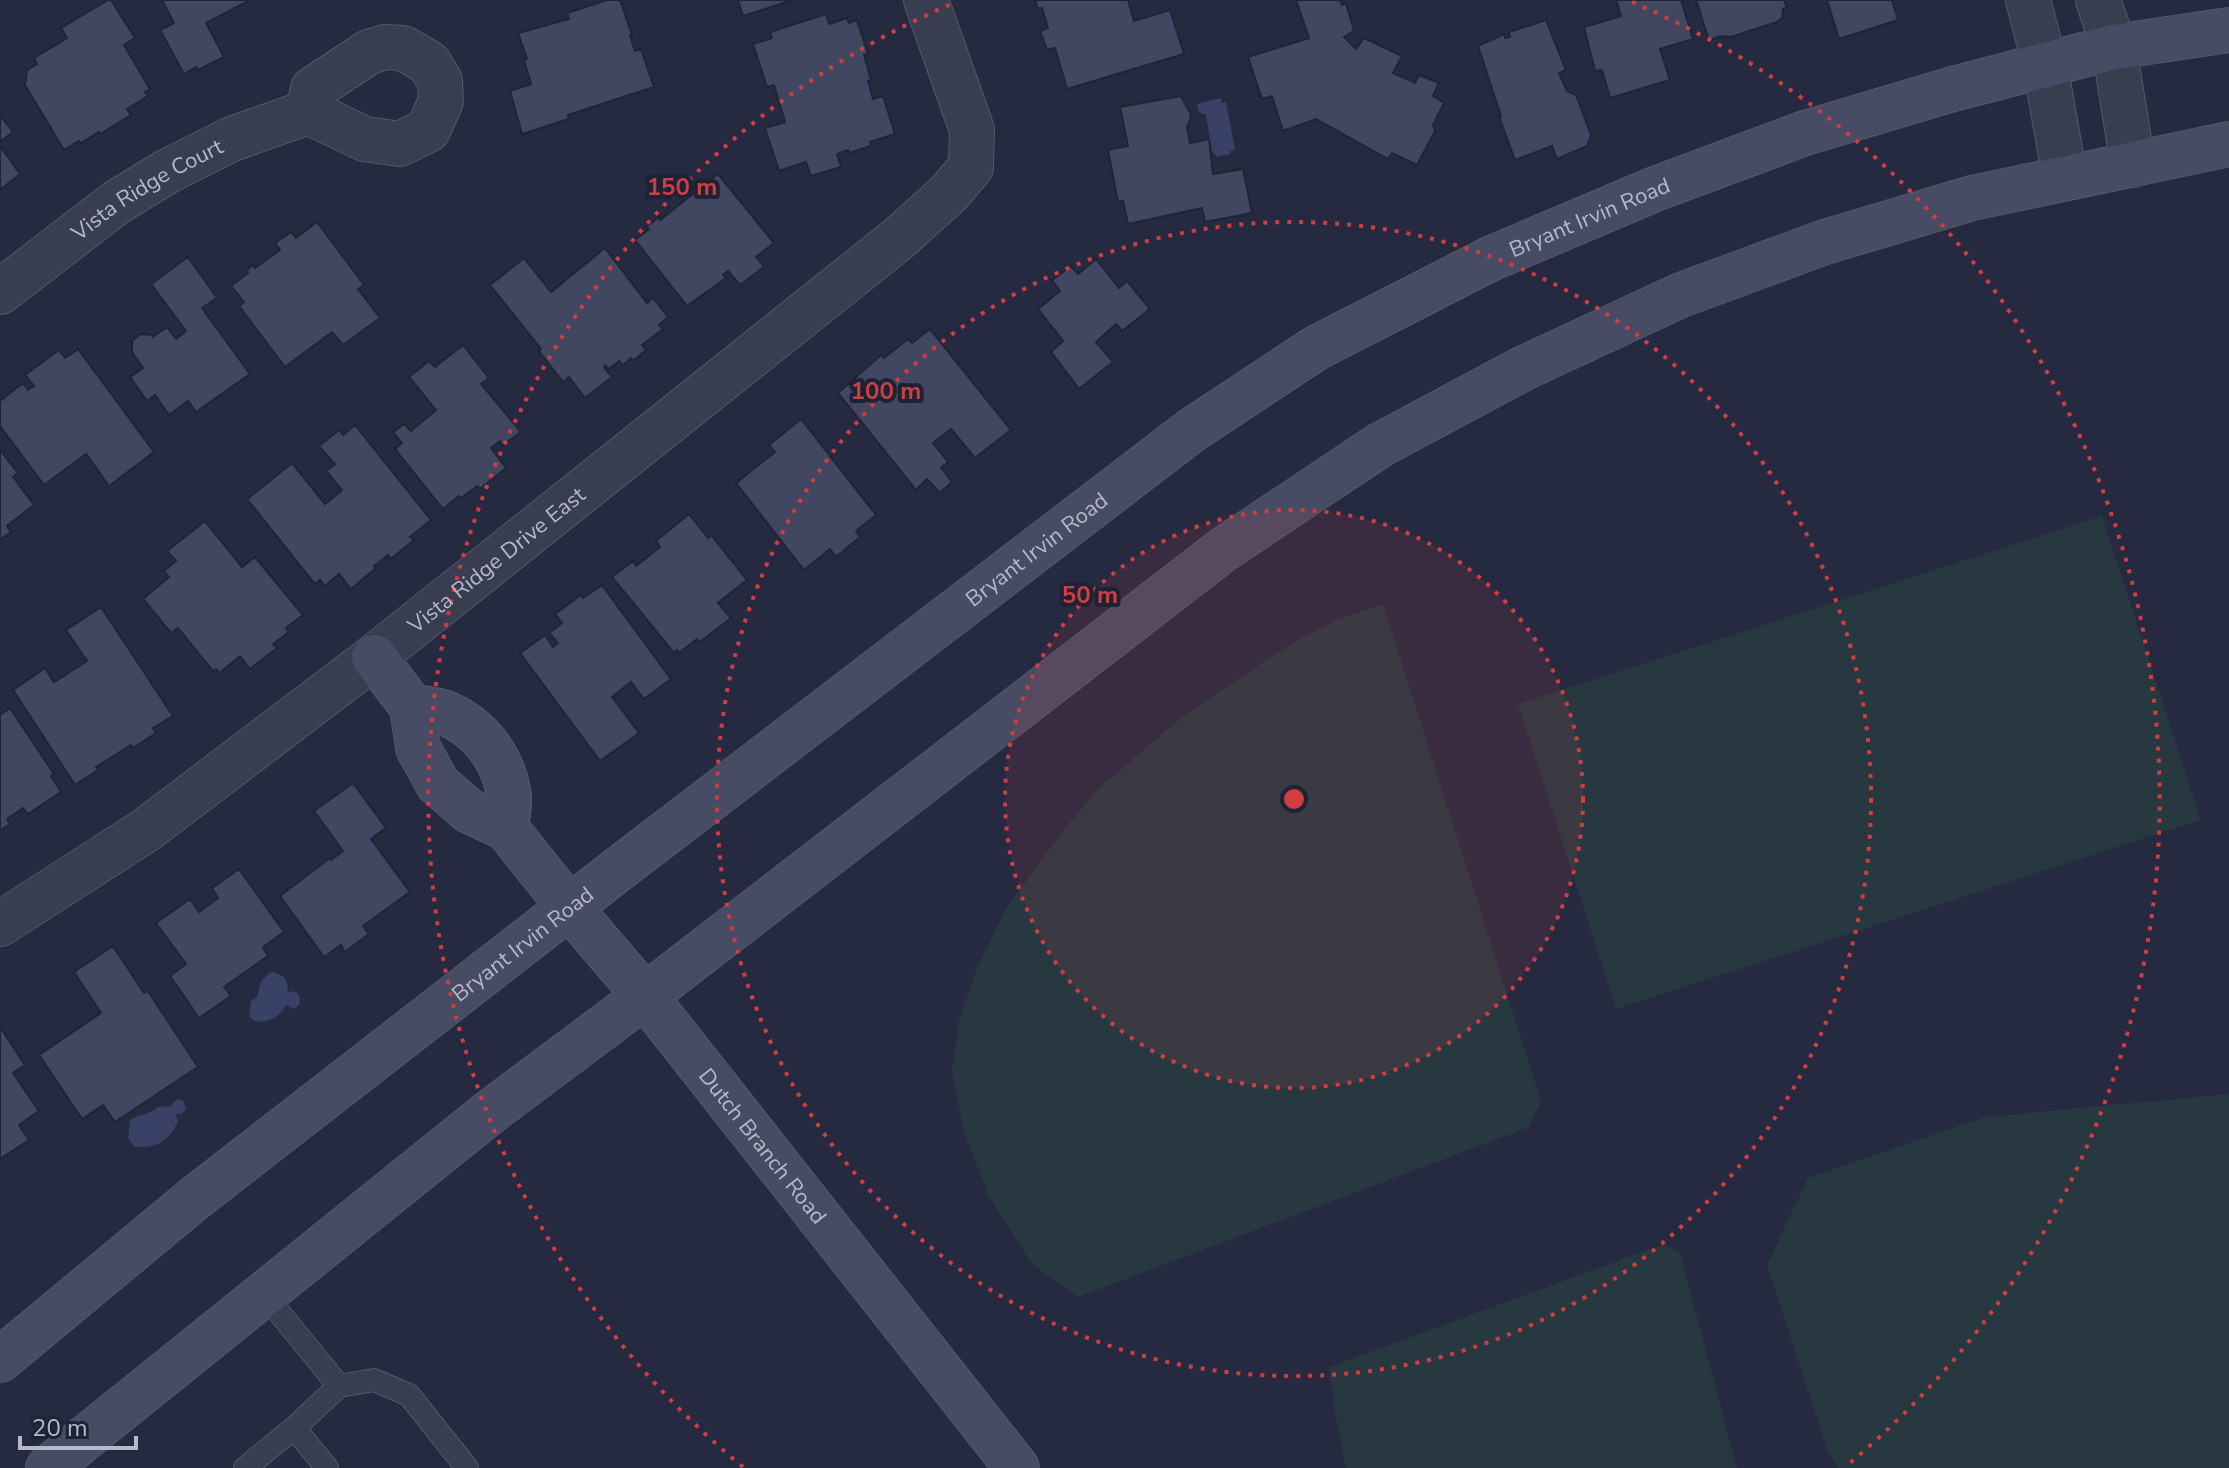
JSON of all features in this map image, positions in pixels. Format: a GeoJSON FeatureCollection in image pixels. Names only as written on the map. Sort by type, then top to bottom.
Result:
{"type":"FeatureCollection","features":[{"type":"Feature","properties":{"kind":"main road","name":"Bryant Irvin Road"},"geometry":{"type":"LineString","coordinates":[[0,1360],[195,1198],[569,907],[1192,430],[1316,348],[1490,259],[1655,189],[1805,133],[1953,89],[2114,47],[2229,30]]}},
{"type":"Feature","properties":{"kind":"main road"},"geometry":{"type":"LineString","coordinates":[[48,1468],[490,1112],[1224,549],[1380,445],[1524,368],[1681,295],[1825,242],[1972,198],[2229,144]]}},
{"type":"Feature","properties":{"kind":"main road","name":"Dutch Branch Road"},"geometry":{"type":"LineString","coordinates":[[374,657],[412,707],[418,748],[438,784],[469,811],[506,828],[645,996],[1017,1468]]}},
{"type":"Feature","properties":{"kind":"main road"},"geometry":{"type":"LineString","coordinates":[[412,707],[441,711],[467,724],[488,744],[502,770],[509,798],[506,828]]}},
{"type":"Feature","properties":{"kind":"street","name":"Vista Ridge Drive East"},"geometry":{"type":"LineString","coordinates":[[0,924],[146,830],[374,657],[898,239],[948,194],[971,167],[972,130],[926,0]]}},
{"type":"Feature","properties":{"kind":"street"},"geometry":{"type":"LineString","coordinates":[[2028,0],[2045,65],[2065,178]]}},
{"type":"Feature","properties":{"kind":"street"},"geometry":{"type":"LineString","coordinates":[[2098,0],[2114,47],[2133,165]]}},
{"type":"Feature","properties":{"kind":"street","name":"Vista Ridge Court"},"geometry":{"type":"LineString","coordinates":[[0,292],[117,202],[168,171],[232,139],[308,112]]}},
{"type":"Feature","properties":{"kind":"lane"},"geometry":{"type":"LineString","coordinates":[[264,1294],[339,1386]]}},
{"type":"Feature","properties":{"kind":"lane"},"geometry":{"type":"LineString","coordinates":[[245,1468],[339,1386],[374,1380],[409,1395],[467,1468]]}},
{"type":"Feature","properties":{"kind":"lane"},"geometry":{"type":"LineString","coordinates":[[294,1428],[327,1468]]}},
{"type":"Feature","properties":{"kind":"shaded area"},"geometry":{"type":"Polygon","coordinates":[[[2102,516],[2201,820],[1616,1009],[1518,704],[2102,516]]]}},
{"type":"Feature","properties":{"kind":"shaded area"},"geometry":{"type":"Polygon","coordinates":[[[1383,604],[1541,1101],[1529,1127],[1078,1297],[1032,1264],[989,1197],[964,1132],[952,1071],[959,1020],[977,968],[1007,907],[1099,788],[1186,714],[1290,644],[1336,620],[1383,604]]]}},
{"type":"Feature","properties":{"kind":"shaded area"},"geometry":{"type":"Polygon","coordinates":[[[2229,1094],[2229,1468],[1838,1468],[1828,1452],[1767,1265],[1808,1178],[1985,1117],[2229,1094]]]}},
{"type":"Feature","properties":{"kind":"shaded area"},"geometry":{"type":"Polygon","coordinates":[[[1664,1244],[1680,1253],[1737,1468],[1346,1468],[1329,1367],[1664,1244]]]}},
{"type":"Feature","properties":{"kind":"water"},"geometry":{"type":"Polygon","coordinates":[[[1221,98],[1222,103],[1226,102],[1235,150],[1217,157],[1212,151],[1206,115],[1199,112],[1197,104],[1221,98]]]}},
{"type":"Feature","properties":{"kind":"water"},"geometry":{"type":"Polygon","coordinates":[[[271,972],[285,979],[287,993],[298,993],[299,1005],[294,1009],[286,1005],[279,1014],[259,1022],[249,1017],[251,1001],[257,997],[261,981],[271,972]]]}},
{"type":"Feature","properties":{"kind":"water"},"geometry":{"type":"Polygon","coordinates":[[[178,1099],[184,1101],[186,1109],[181,1114],[175,1114],[178,1121],[171,1134],[155,1145],[134,1146],[128,1138],[130,1120],[158,1107],[170,1106],[178,1099]]]}},
{"type":"Feature","properties":{"kind":"building"},"geometry":{"type":"Polygon","coordinates":[[[111,0],[135,38],[124,45],[150,89],[145,92],[148,96],[127,109],[131,115],[100,134],[64,150],[25,85],[27,70],[37,64],[34,58],[67,38],[61,28],[111,0]]]}},
{"type":"Feature","properties":{"kind":"building"},"geometry":{"type":"Polygon","coordinates":[[[162,0],[250,0],[206,23],[224,57],[184,74],[160,30],[174,23],[162,0]]]}},
{"type":"Feature","properties":{"kind":"building"},"geometry":{"type":"Polygon","coordinates":[[[607,0],[620,0],[635,51],[641,49],[654,87],[568,115],[569,119],[522,134],[510,91],[531,84],[518,33],[569,19],[567,13],[607,0]]]}},
{"type":"Feature","properties":{"kind":"building"},"geometry":{"type":"Polygon","coordinates":[[[738,0],[793,0],[743,16],[738,0]]]}},
{"type":"Feature","properties":{"kind":"building"},"geometry":{"type":"Polygon","coordinates":[[[1035,0],[1128,0],[1134,21],[1170,10],[1184,54],[1067,89],[1055,48],[1047,50],[1040,31],[1048,28],[1042,8],[1038,9],[1035,0]]]}},
{"type":"Feature","properties":{"kind":"building"},"geometry":{"type":"Polygon","coordinates":[[[1296,0],[1340,0],[1342,5],[1346,3],[1354,31],[1344,37],[1356,49],[1364,38],[1402,56],[1393,73],[1415,83],[1419,75],[1439,83],[1433,96],[1444,103],[1433,125],[1435,131],[1417,165],[1392,153],[1388,159],[1316,119],[1283,131],[1272,96],[1262,99],[1248,57],[1309,38],[1296,0]]]}},
{"type":"Feature","properties":{"kind":"building"},"geometry":{"type":"Polygon","coordinates":[[[1616,0],[1681,0],[1693,39],[1660,49],[1670,80],[1610,98],[1602,70],[1595,71],[1584,27],[1621,16],[1616,0]]]}},
{"type":"Feature","properties":{"kind":"building"},"geometry":{"type":"Polygon","coordinates":[[[1696,0],[1784,0],[1787,7],[1777,22],[1731,37],[1709,40],[1696,0]]]}},
{"type":"Feature","properties":{"kind":"building"},"geometry":{"type":"Polygon","coordinates":[[[1827,0],[1892,0],[1898,20],[1839,39],[1827,0]]]}},
{"type":"Feature","properties":{"kind":"building"},"geometry":{"type":"Polygon","coordinates":[[[826,14],[829,24],[847,18],[849,23],[857,20],[868,54],[864,55],[873,99],[883,96],[895,134],[870,142],[871,146],[837,154],[841,167],[811,176],[806,162],[779,171],[765,128],[785,122],[774,85],[767,87],[753,44],[772,38],[770,32],[826,14]]]}},
{"type":"Feature","properties":{"kind":"building"},"geometry":{"type":"Polygon","coordinates":[[[1546,20],[1566,70],[1559,73],[1567,91],[1576,95],[1591,135],[1587,146],[1557,159],[1552,146],[1515,160],[1478,46],[1504,34],[1505,38],[1510,37],[1509,32],[1546,20]]]}},
{"type":"Feature","properties":{"kind":"building"},"geometry":{"type":"Polygon","coordinates":[[[1181,96],[1191,118],[1187,127],[1190,143],[1209,139],[1213,174],[1243,169],[1252,213],[1205,222],[1202,208],[1128,224],[1123,201],[1118,202],[1108,150],[1128,146],[1120,107],[1181,96]]]}},
{"type":"Feature","properties":{"kind":"building"},"geometry":{"type":"Polygon","coordinates":[[[0,115],[13,132],[0,142],[0,115]]]}},
{"type":"Feature","properties":{"kind":"building"},"geometry":{"type":"Polygon","coordinates":[[[0,146],[20,174],[0,190],[0,146]]]}},
{"type":"Feature","properties":{"kind":"building"},"geometry":{"type":"Polygon","coordinates":[[[718,174],[774,243],[756,257],[764,267],[740,285],[728,271],[723,275],[726,278],[687,306],[635,240],[649,229],[646,227],[659,217],[660,220],[718,174]]]}},
{"type":"Feature","properties":{"kind":"building"},"geometry":{"type":"Polygon","coordinates":[[[317,222],[364,285],[358,289],[380,318],[343,345],[332,332],[285,367],[239,306],[244,302],[231,286],[253,265],[255,268],[280,250],[275,243],[291,232],[296,238],[317,222]]]}},
{"type":"Feature","properties":{"kind":"building"},"geometry":{"type":"Polygon","coordinates":[[[605,248],[647,303],[653,298],[668,317],[659,325],[663,329],[642,345],[646,350],[633,361],[631,358],[623,365],[619,361],[609,369],[605,365],[612,377],[585,398],[569,377],[563,382],[490,285],[524,258],[551,292],[605,248]]]}},
{"type":"Feature","properties":{"kind":"building"},"geometry":{"type":"Polygon","coordinates":[[[188,257],[217,298],[202,308],[250,374],[196,412],[188,401],[169,415],[155,395],[147,401],[130,377],[143,368],[132,352],[132,341],[141,334],[153,337],[167,327],[176,339],[186,331],[151,284],[188,257]]]}},
{"type":"Feature","properties":{"kind":"building"},"geometry":{"type":"Polygon","coordinates":[[[1096,259],[1119,288],[1127,281],[1150,309],[1122,331],[1116,324],[1096,342],[1113,362],[1079,389],[1051,352],[1063,341],[1038,309],[1060,291],[1052,280],[1071,266],[1078,274],[1096,259]]]}},
{"type":"Feature","properties":{"kind":"building"},"geometry":{"type":"Polygon","coordinates":[[[930,329],[1011,430],[975,458],[951,429],[933,443],[948,462],[941,468],[952,482],[940,493],[927,479],[916,490],[838,393],[881,355],[884,358],[908,339],[912,343],[930,329]]]}},
{"type":"Feature","properties":{"kind":"building"},"geometry":{"type":"Polygon","coordinates":[[[463,345],[489,378],[481,384],[521,432],[503,445],[500,441],[491,448],[506,468],[480,489],[477,486],[443,509],[395,449],[402,443],[393,432],[404,424],[411,431],[436,410],[409,377],[429,361],[435,367],[463,345]]]}},
{"type":"Feature","properties":{"kind":"building"},"geometry":{"type":"Polygon","coordinates":[[[78,349],[154,452],[109,486],[86,454],[44,485],[0,426],[0,401],[23,383],[28,390],[34,386],[25,375],[59,350],[65,358],[78,349]]]}},
{"type":"Feature","properties":{"kind":"building"},"geometry":{"type":"Polygon","coordinates":[[[801,419],[876,515],[856,531],[860,537],[836,557],[830,549],[804,570],[736,483],[775,452],[769,445],[801,419]]]}},
{"type":"Feature","properties":{"kind":"building"},"geometry":{"type":"Polygon","coordinates":[[[355,425],[431,520],[410,537],[414,540],[391,559],[388,555],[351,589],[339,574],[325,586],[320,580],[315,584],[247,499],[292,463],[325,504],[342,490],[326,471],[335,464],[319,446],[339,430],[343,435],[355,425]]]}},
{"type":"Feature","properties":{"kind":"building"},"geometry":{"type":"Polygon","coordinates":[[[0,450],[18,473],[13,477],[34,505],[7,526],[11,532],[0,540],[0,450]]]}},
{"type":"Feature","properties":{"kind":"building"},"geometry":{"type":"Polygon","coordinates":[[[689,514],[708,538],[711,535],[747,580],[718,603],[731,618],[700,642],[697,639],[679,653],[677,650],[674,653],[612,577],[633,561],[636,566],[660,547],[656,541],[689,514]]]}},
{"type":"Feature","properties":{"kind":"building"},"geometry":{"type":"Polygon","coordinates":[[[205,521],[242,567],[255,557],[303,615],[286,628],[289,632],[273,644],[277,648],[250,669],[240,656],[220,673],[216,669],[213,671],[178,628],[171,633],[143,599],[169,577],[164,571],[176,561],[167,551],[205,521]]]}},
{"type":"Feature","properties":{"kind":"building"},"geometry":{"type":"Polygon","coordinates":[[[602,585],[671,679],[644,699],[631,682],[612,697],[639,733],[600,761],[520,653],[545,635],[553,647],[558,643],[549,633],[562,623],[555,614],[581,595],[583,598],[602,585]]]}},
{"type":"Feature","properties":{"kind":"building"},"geometry":{"type":"Polygon","coordinates":[[[101,607],[173,716],[153,728],[156,733],[96,767],[98,770],[75,785],[13,690],[45,668],[54,682],[87,661],[66,630],[101,607]]]}},
{"type":"Feature","properties":{"kind":"building"},"geometry":{"type":"Polygon","coordinates":[[[10,708],[54,774],[51,776],[61,792],[28,814],[23,808],[7,819],[10,824],[0,831],[0,715],[10,708]]]}},
{"type":"Feature","properties":{"kind":"building"},"geometry":{"type":"Polygon","coordinates":[[[353,783],[386,828],[371,839],[410,892],[363,926],[369,934],[345,952],[341,945],[324,957],[280,896],[343,851],[314,811],[353,783]]]}},
{"type":"Feature","properties":{"kind":"building"},"geometry":{"type":"Polygon","coordinates":[[[239,869],[284,932],[263,947],[268,956],[224,987],[231,996],[199,1018],[170,976],[186,964],[156,923],[190,899],[199,912],[218,898],[212,888],[239,869]]]}},
{"type":"Feature","properties":{"kind":"building"},"geometry":{"type":"Polygon","coordinates":[[[113,946],[144,993],[148,991],[198,1067],[115,1122],[103,1105],[82,1119],[39,1055],[101,1013],[74,972],[113,946]]]}},
{"type":"Feature","properties":{"kind":"building"},"geometry":{"type":"Polygon","coordinates":[[[0,1027],[25,1065],[13,1073],[39,1111],[19,1125],[29,1140],[0,1159],[0,1027]]]}}]}
